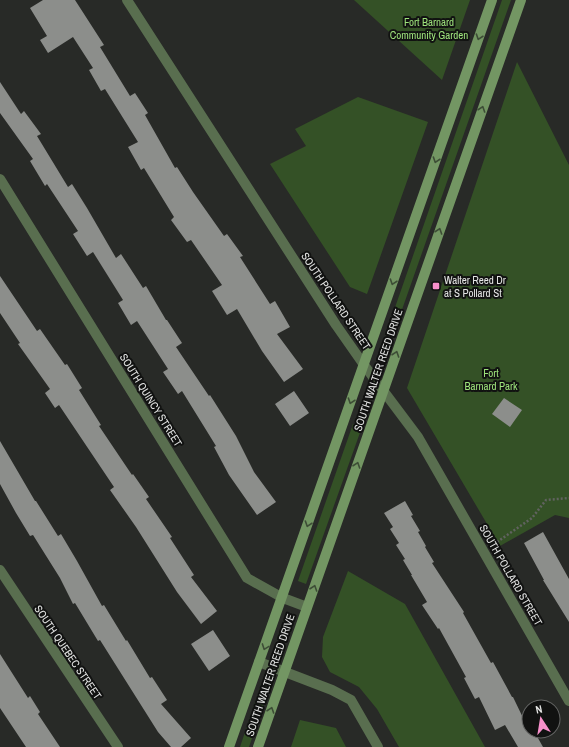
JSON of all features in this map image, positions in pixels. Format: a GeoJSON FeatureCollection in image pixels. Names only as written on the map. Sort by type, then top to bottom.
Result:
{"type":"FeatureCollection","features":[{"type":"Feature","properties":{"kind":"main road","name":"SOUTH WALTER REED DRIVE"},"geometry":{"type":"LineString","coordinates":[[229,747],[283,598],[492,0]]}},
{"type":"Feature","properties":{"kind":"main road","name":"SOUTH WALTER REED DRIVE"},"geometry":{"type":"LineString","coordinates":[[258,747],[521,0]]}},
{"type":"Feature","properties":{"kind":"street","name":"SOUTH POLLARD STREET"},"geometry":{"type":"LineString","coordinates":[[127,0],[336,325],[418,437],[569,701]]}},
{"type":"Feature","properties":{"kind":"street","name":"SOUTH QUINCY STREET"},"geometry":{"type":"LineString","coordinates":[[0,179],[247,578],[283,598],[307,607]]}},
{"type":"Feature","properties":{"kind":"street","name":"SOUTH QUEBEC STREET"},"geometry":{"type":"LineString","coordinates":[[0,570],[118,747]]}},
{"type":"Feature","properties":{"kind":"street"},"geometry":{"type":"LineString","coordinates":[[259,662],[332,690],[351,700],[378,747]]}},
{"type":"Feature","properties":{"kind":"path"},"geometry":{"type":"LineString","coordinates":[[497,542],[532,518],[546,500],[569,498]]}},
{"type":"Feature","properties":{"kind":"green space","name":"Fort Barnard Community Garden"},"geometry":{"type":"Polygon","coordinates":[[[354,0],[470,0],[442,80],[354,0]]]}},
{"type":"Feature","properties":{"kind":"green space"},"geometry":{"type":"Polygon","coordinates":[[[502,0],[511,0],[398,321],[391,319],[502,0]]]}},
{"type":"Feature","properties":{"kind":"green space","name":"Fort Barnard Park"},"geometry":{"type":"Polygon","coordinates":[[[517,62],[569,165],[569,518],[555,515],[500,546],[407,388],[517,62]]]}},
{"type":"Feature","properties":{"kind":"green space"},"geometry":{"type":"Polygon","coordinates":[[[358,97],[428,122],[367,294],[350,287],[270,164],[306,146],[295,129],[358,97]]]}},
{"type":"Feature","properties":{"kind":"green space"},"geometry":{"type":"Polygon","coordinates":[[[353,424],[362,427],[306,584],[298,581],[353,424]]]}},
{"type":"Feature","properties":{"kind":"green space"},"geometry":{"type":"Polygon","coordinates":[[[348,571],[405,604],[485,747],[399,747],[377,709],[359,687],[330,672],[322,657],[323,637],[348,571]]]}},
{"type":"Feature","properties":{"kind":"green space"},"geometry":{"type":"Polygon","coordinates":[[[284,620],[292,623],[285,642],[277,639],[284,620]]]}},
{"type":"Feature","properties":{"kind":"green space"},"geometry":{"type":"Polygon","coordinates":[[[261,685],[269,688],[249,747],[240,747],[261,685]]]}},
{"type":"Feature","properties":{"kind":"green space"},"geometry":{"type":"Polygon","coordinates":[[[300,720],[336,728],[346,747],[291,747],[300,720]]]}},
{"type":"Feature","properties":{"kind":"building"},"geometry":{"type":"Polygon","coordinates":[[[43,0],[75,0],[104,45],[100,47],[130,96],[135,93],[148,113],[145,115],[175,168],[177,167],[224,236],[227,234],[243,256],[240,257],[270,304],[275,301],[290,327],[277,334],[303,369],[284,382],[262,351],[237,309],[227,315],[212,291],[222,285],[191,240],[187,242],[171,220],[174,217],[144,168],[141,170],[128,147],[138,142],[105,89],[101,91],[89,70],[93,68],[73,37],[48,53],[40,40],[47,36],[30,8],[43,0]]]}},
{"type":"Feature","properties":{"kind":"building"},"geometry":{"type":"Polygon","coordinates":[[[0,82],[21,114],[24,111],[41,134],[37,136],[68,187],[72,184],[116,258],[121,254],[143,288],[146,286],[166,320],[182,343],[176,347],[209,396],[210,395],[236,436],[254,472],[276,502],[257,515],[229,475],[214,447],[216,446],[182,391],[178,394],[163,372],[168,369],[137,321],[131,325],[118,303],[123,300],[93,252],[87,256],[73,234],[78,231],[47,184],[45,186],[30,161],[33,159],[0,113],[0,82]]]}},
{"type":"Feature","properties":{"kind":"building"},"geometry":{"type":"Polygon","coordinates":[[[0,276],[37,331],[40,329],[65,365],[67,364],[82,388],[79,390],[101,425],[99,426],[132,475],[133,474],[149,497],[146,499],[172,537],[170,538],[194,575],[191,577],[217,611],[201,624],[177,592],[136,527],[110,490],[114,487],[59,405],[55,408],[45,393],[50,389],[18,344],[20,343],[0,313],[0,276]]]}},
{"type":"Feature","properties":{"kind":"building"},"geometry":{"type":"Polygon","coordinates":[[[294,391],[309,413],[290,426],[275,404],[294,391]]]}},
{"type":"Feature","properties":{"kind":"building"},"geometry":{"type":"Polygon","coordinates":[[[504,398],[522,410],[510,427],[492,414],[504,398]]]}},
{"type":"Feature","properties":{"kind":"building"},"geometry":{"type":"Polygon","coordinates":[[[0,441],[35,501],[58,536],[61,534],[102,606],[104,605],[150,678],[152,677],[167,700],[161,704],[191,738],[181,747],[171,747],[158,732],[100,640],[98,641],[75,603],[73,604],[60,578],[33,535],[30,536],[16,513],[0,484],[0,441]]]}},
{"type":"Feature","properties":{"kind":"building"},"geometry":{"type":"Polygon","coordinates":[[[405,501],[413,515],[411,516],[420,531],[418,532],[426,546],[425,547],[434,562],[432,563],[464,612],[463,613],[491,663],[493,662],[513,697],[521,714],[521,739],[538,739],[543,747],[518,747],[505,725],[495,730],[479,697],[475,699],[464,678],[466,677],[439,628],[438,629],[422,605],[427,602],[403,560],[405,559],[396,545],[399,543],[390,529],[393,527],[384,513],[405,501]]]}},
{"type":"Feature","properties":{"kind":"building"},"geometry":{"type":"Polygon","coordinates":[[[543,532],[569,579],[569,622],[543,580],[524,543],[543,532]]]}},
{"type":"Feature","properties":{"kind":"building"},"geometry":{"type":"Polygon","coordinates":[[[213,630],[230,656],[209,671],[191,644],[213,630]]]}},
{"type":"Feature","properties":{"kind":"building"},"geometry":{"type":"Polygon","coordinates":[[[0,654],[28,698],[30,696],[40,712],[38,714],[60,747],[26,747],[0,708],[0,654]]]}},
{"type":"Feature","properties":{"kind":"place","name":"Walter Reed Dr at S Pollard St"},"geometry":{"type":"Point","coordinates":[436,286]}}]}
